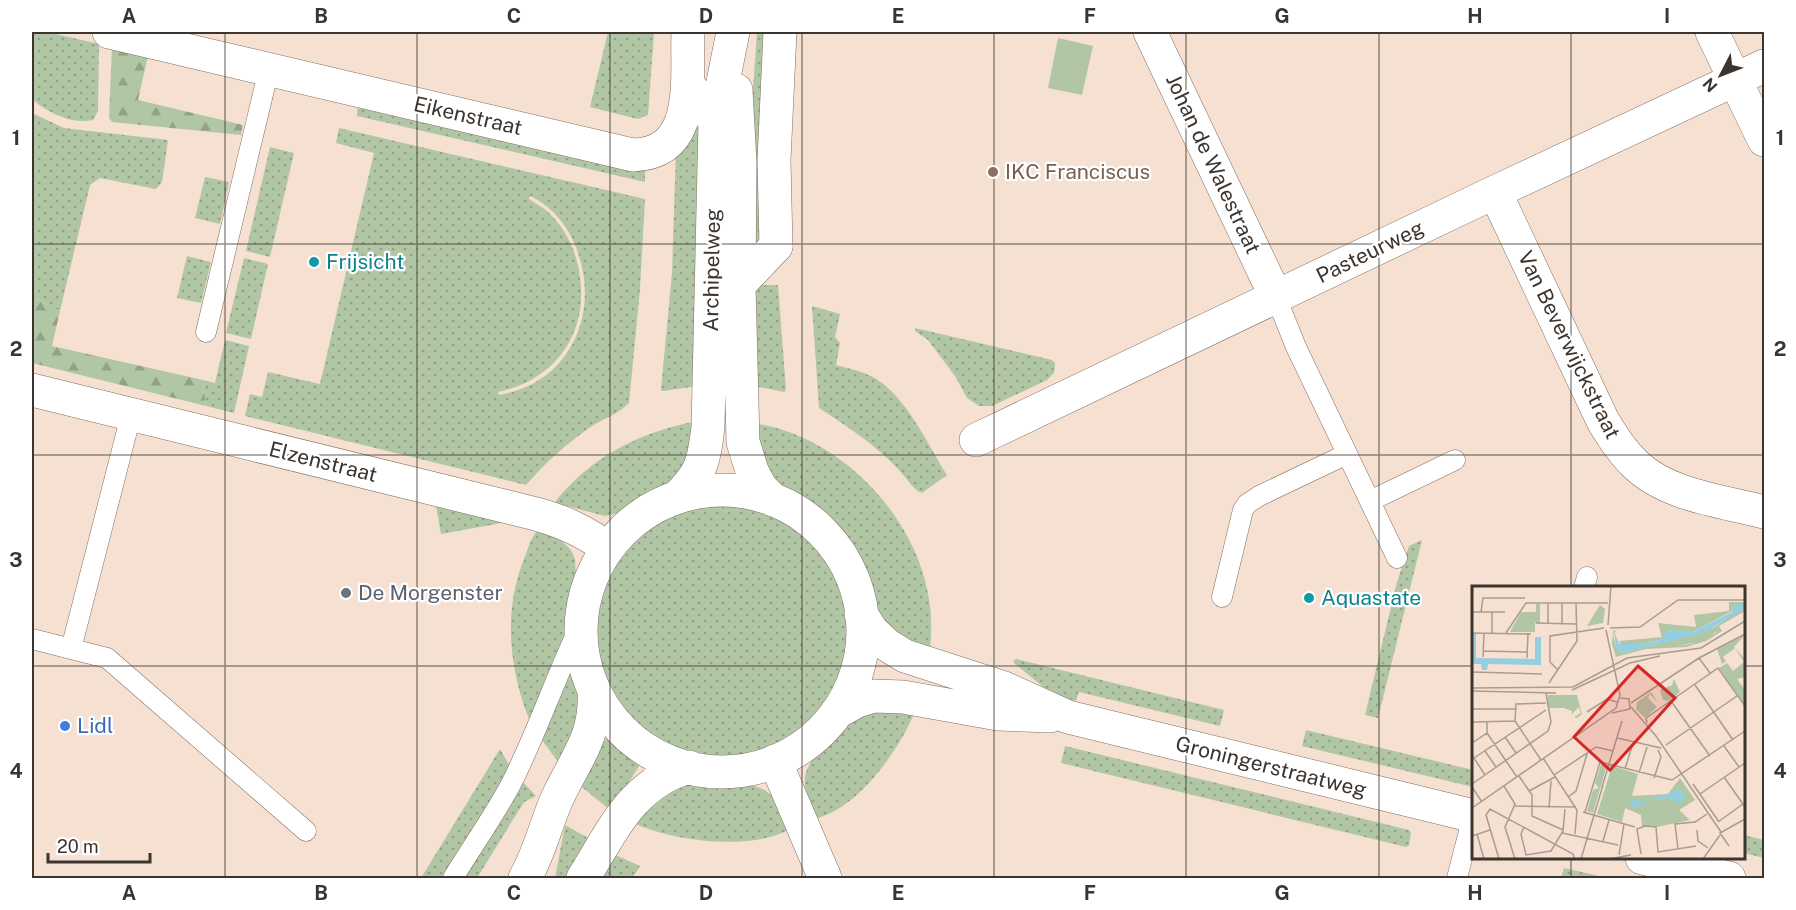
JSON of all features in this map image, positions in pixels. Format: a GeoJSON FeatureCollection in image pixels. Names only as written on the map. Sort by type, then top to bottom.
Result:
{"type":"FeatureCollection","features":[{"type":"Feature","properties":{"kind":"street","name":"Eikenstraat"},"geometry":{"type":"LineString","coordinates":[[109,32],[633,155],[655,152],[675,136],[682,122],[688,84]]}},
{"type":"Feature","properties":{"kind":"street"},"geometry":{"type":"LineString","coordinates":[[688,32],[688,84],[715,122]]}},
{"type":"Feature","properties":{"kind":"street"},"geometry":{"type":"LineString","coordinates":[[739,285],[776,246],[774,160],[780,32]]}},
{"type":"Feature","properties":{"kind":"street","name":"Johan de Walestraat"},"geometry":{"type":"LineString","coordinates":[[1150,32],[1276,297]]}},
{"type":"Feature","properties":{"kind":"street"},"geometry":{"type":"LineString","coordinates":[[1712,32],[1750,73],[1764,140]]}},
{"type":"Feature","properties":{"kind":"street","name":"Archipelweg"},"geometry":{"type":"LineString","coordinates":[[676,498],[689,486],[699,471],[708,428],[715,122],[733,33]]}},
{"type":"Feature","properties":{"kind":"street","name":"Archipelweg"},"geometry":{"type":"LineString","coordinates":[[733,33],[740,164],[739,285],[743,442],[752,471],[761,488],[773,500]]}},
{"type":"Feature","properties":{"kind":"street","name":"Pasteurweg"},"geometry":{"type":"LineString","coordinates":[[976,440],[1750,73]]}},
{"type":"Feature","properties":{"kind":"street","name":"Van Beverwijckstraat"},"geometry":{"type":"LineString","coordinates":[[1496,192],[1603,421],[1618,446],[1656,481],[1680,491],[1764,512]]}},
{"type":"Feature","properties":{"kind":"street","name":"Elzenstraat"},"geometry":{"type":"LineString","coordinates":[[32,390],[566,523],[608,548]]}},
{"type":"Feature","properties":{"kind":"street"},"geometry":{"type":"LineString","coordinates":[[733,490],[773,500],[797,512],[823,533],[844,560],[858,592],[863,625],[860,659],[849,692],[836,713],[807,744],[775,761],[744,770],[710,771],[677,765],[646,750],[620,728],[594,690],[586,670],[580,636],[583,602],[594,570],[612,541],[637,518],[666,501],[699,491],[733,490]]}},
{"type":"Feature","properties":{"kind":"street","name":"Groningerstraatweg"},"geometry":{"type":"LineString","coordinates":[[861,614],[872,631],[887,645],[905,656],[1004,688],[1068,717],[1472,816]]}},
{"type":"Feature","properties":{"kind":"street"},"geometry":{"type":"LineString","coordinates":[[525,879],[535,862],[556,802],[584,748],[596,708],[594,690]]}},
{"type":"Feature","properties":{"kind":"street","name":"Groningerstraatweg"},"geometry":{"type":"LineString","coordinates":[[836,713],[856,701],[874,696],[903,697],[998,714],[1068,717]]}},
{"type":"Feature","properties":{"kind":"street"},"geometry":{"type":"LineString","coordinates":[[775,761],[825,879]]}},
{"type":"Feature","properties":{"kind":"street"},"geometry":{"type":"LineString","coordinates":[[583,879],[631,803],[661,778],[671,772],[689,767]]}},
{"type":"Feature","properties":{"kind":"street"},"geometry":{"type":"LineString","coordinates":[[1646,859],[1728,879]]}},
{"type":"Feature","properties":{"kind":"lane"},"geometry":{"type":"LineString","coordinates":[[206,332],[260,67]]}},
{"type":"Feature","properties":{"kind":"lane"},"geometry":{"type":"LineString","coordinates":[[1276,297],[1296,347],[1397,558]]}},
{"type":"Feature","properties":{"kind":"lane"},"geometry":{"type":"LineString","coordinates":[[71,649],[131,414]]}},
{"type":"Feature","properties":{"kind":"lane"},"geometry":{"type":"LineString","coordinates":[[1222,597],[1247,504],[1347,454]]}},
{"type":"Feature","properties":{"kind":"lane"},"geometry":{"type":"LineString","coordinates":[[1370,501],[1455,460]]}},
{"type":"Feature","properties":{"kind":"lane"},"geometry":{"type":"LineString","coordinates":[[453,879],[511,785],[564,658],[582,622]]}},
{"type":"Feature","properties":{"kind":"lane"},"geometry":{"type":"LineString","coordinates":[[32,639],[106,658],[306,831]]}},
{"type":"Feature","properties":{"kind":"lane"},"geometry":{"type":"LineString","coordinates":[[1457,879],[1472,820]]}},
{"type":"Feature","properties":{"kind":"green space"},"geometry":{"type":"Polygon","coordinates":[[[32,32],[47,32],[99,44],[98,111],[93,120],[77,121],[60,116],[32,99],[32,32]]]}},
{"type":"Feature","properties":{"kind":"green space"},"geometry":{"type":"Polygon","coordinates":[[[608,32],[654,32],[648,115],[638,119],[590,107],[608,32]]]}},
{"type":"Feature","properties":{"kind":"green space"},"geometry":{"type":"Polygon","coordinates":[[[757,32],[768,32],[761,242],[752,254],[752,105],[757,32]]]}},
{"type":"Feature","properties":{"kind":"green space"},"geometry":{"type":"Polygon","coordinates":[[[1058,38],[1093,46],[1082,95],[1048,88],[1058,38]]]}},
{"type":"Feature","properties":{"kind":"green space"},"geometry":{"type":"Polygon","coordinates":[[[112,47],[150,57],[147,60],[138,100],[243,125],[241,135],[112,122],[109,118],[112,47]]]}},
{"type":"Feature","properties":{"kind":"green space"},"geometry":{"type":"Polygon","coordinates":[[[358,103],[645,169],[645,182],[357,116],[358,103]]]}},
{"type":"Feature","properties":{"kind":"green space"},"geometry":{"type":"Polygon","coordinates":[[[32,113],[64,128],[168,140],[162,182],[156,189],[100,178],[90,185],[60,311],[32,297],[32,113]]]}},
{"type":"Feature","properties":{"kind":"green space"},"geometry":{"type":"Polygon","coordinates":[[[697,124],[699,126],[698,386],[663,391],[661,390],[672,273],[676,151],[697,124]]]}},
{"type":"Feature","properties":{"kind":"green space"},"geometry":{"type":"Polygon","coordinates":[[[339,128],[645,199],[640,289],[629,403],[572,441],[526,485],[245,416],[250,394],[262,397],[268,372],[320,384],[374,153],[336,143],[339,128]],[[530,196],[529,199],[546,210],[557,222],[567,236],[577,260],[581,298],[579,317],[573,335],[551,365],[536,377],[498,392],[499,395],[523,388],[544,376],[561,361],[573,342],[581,321],[585,298],[583,274],[577,250],[559,218],[530,196]]]}},
{"type":"Feature","properties":{"kind":"green space"},"geometry":{"type":"Polygon","coordinates":[[[270,147],[294,153],[270,257],[246,251],[270,147]]]}},
{"type":"Feature","properties":{"kind":"green space"},"geometry":{"type":"Polygon","coordinates":[[[205,177],[229,182],[220,224],[195,218],[205,177]]]}},
{"type":"Feature","properties":{"kind":"green space"},"geometry":{"type":"Polygon","coordinates":[[[187,256],[211,262],[201,303],[177,298],[187,256]]]}},
{"type":"Feature","properties":{"kind":"green space"},"geometry":{"type":"Polygon","coordinates":[[[244,258],[268,264],[251,339],[226,333],[244,258]]]}},
{"type":"Feature","properties":{"kind":"green space"},"geometry":{"type":"Polygon","coordinates":[[[758,285],[778,285],[786,390],[784,392],[754,386],[751,304],[758,285]]]}},
{"type":"Feature","properties":{"kind":"green space"},"geometry":{"type":"Polygon","coordinates":[[[32,297],[60,311],[52,346],[203,380],[206,406],[32,363],[32,297]]]}},
{"type":"Feature","properties":{"kind":"green space"},"geometry":{"type":"Polygon","coordinates":[[[812,306],[840,314],[835,337],[840,343],[836,365],[871,376],[894,394],[914,420],[947,475],[922,493],[871,444],[819,408],[812,306]]]}},
{"type":"Feature","properties":{"kind":"green space"},"geometry":{"type":"Polygon","coordinates":[[[915,328],[1052,360],[1055,363],[1054,373],[1047,380],[992,406],[979,406],[967,398],[955,376],[928,340],[915,331],[915,328]]]}},
{"type":"Feature","properties":{"kind":"green space"},"geometry":{"type":"Polygon","coordinates":[[[225,340],[249,346],[234,413],[206,406],[203,380],[215,383],[225,340]]]}},
{"type":"Feature","properties":{"kind":"green space"},"geometry":{"type":"Polygon","coordinates":[[[698,421],[694,451],[671,482],[625,512],[605,516],[555,503],[586,470],[615,450],[647,435],[698,421]]]}},
{"type":"Feature","properties":{"kind":"green space"},"geometry":{"type":"Polygon","coordinates":[[[755,423],[782,430],[813,443],[838,458],[882,499],[900,523],[914,550],[924,577],[931,612],[930,652],[886,627],[873,604],[849,546],[819,513],[784,491],[765,470],[755,423]]]}},
{"type":"Feature","properties":{"kind":"green space"},"geometry":{"type":"Polygon","coordinates":[[[721,504],[746,507],[769,514],[781,519],[811,541],[833,571],[838,583],[845,606],[848,631],[845,656],[838,679],[833,691],[811,721],[781,743],[769,748],[746,755],[721,758],[696,755],[673,748],[661,743],[631,721],[609,691],[604,679],[597,656],[594,631],[597,606],[604,583],[609,571],[631,541],[661,519],[673,514],[696,507],[721,504]]]}},
{"type":"Feature","properties":{"kind":"green space"},"geometry":{"type":"Polygon","coordinates":[[[436,506],[502,522],[502,523],[441,534],[436,506]]]}},
{"type":"Feature","properties":{"kind":"green space"},"geometry":{"type":"Polygon","coordinates":[[[538,530],[557,536],[571,550],[575,559],[576,579],[567,629],[529,719],[513,660],[511,619],[517,579],[533,536],[538,530]]]}},
{"type":"Feature","properties":{"kind":"green space"},"geometry":{"type":"Polygon","coordinates":[[[1422,540],[1378,718],[1365,715],[1397,582],[1409,546],[1422,540]]]}},
{"type":"Feature","properties":{"kind":"green space"},"geometry":{"type":"Polygon","coordinates":[[[1016,659],[1224,710],[1220,726],[1079,692],[1076,701],[1052,694],[1015,664],[1013,661],[1016,659]]]}},
{"type":"Feature","properties":{"kind":"green space"},"geometry":{"type":"Polygon","coordinates":[[[572,667],[580,692],[582,710],[559,763],[541,739],[572,667]]]}},
{"type":"Feature","properties":{"kind":"green space"},"geometry":{"type":"Polygon","coordinates":[[[875,708],[915,712],[899,743],[876,775],[848,802],[834,812],[818,818],[811,806],[805,785],[808,768],[842,727],[875,708]]]}},
{"type":"Feature","properties":{"kind":"green space"},"geometry":{"type":"Polygon","coordinates":[[[1306,730],[1472,770],[1472,787],[1302,746],[1306,730]]]}},
{"type":"Feature","properties":{"kind":"green space"},"geometry":{"type":"Polygon","coordinates":[[[607,737],[610,737],[641,763],[612,809],[578,784],[607,737]]]}},
{"type":"Feature","properties":{"kind":"green space"},"geometry":{"type":"Polygon","coordinates":[[[1065,746],[1409,830],[1411,833],[1409,845],[1406,847],[1061,763],[1065,746]]]}},
{"type":"Feature","properties":{"kind":"green space"},"geometry":{"type":"Polygon","coordinates":[[[500,749],[511,768],[441,878],[421,878],[500,749]]]}},
{"type":"Feature","properties":{"kind":"green space"},"geometry":{"type":"Polygon","coordinates":[[[522,781],[536,796],[524,802],[477,878],[464,878],[522,781]]]}},
{"type":"Feature","properties":{"kind":"green space"},"geometry":{"type":"Polygon","coordinates":[[[690,784],[741,784],[760,788],[775,800],[788,830],[772,836],[732,842],[668,835],[634,823],[653,798],[690,784]]]}},
{"type":"Feature","properties":{"kind":"green space"},"geometry":{"type":"Polygon","coordinates":[[[565,825],[590,839],[569,878],[555,878],[565,825]]]}},
{"type":"Feature","properties":{"kind":"green space"},"geometry":{"type":"Polygon","coordinates":[[[1745,835],[1764,840],[1764,858],[1745,853],[1745,835]]]}},
{"type":"Feature","properties":{"kind":"green space"},"geometry":{"type":"Polygon","coordinates":[[[613,854],[640,866],[632,878],[599,878],[613,854]]]}},
{"type":"Feature","properties":{"kind":"green space"},"geometry":{"type":"Polygon","coordinates":[[[1564,868],[1608,878],[1561,878],[1564,868]]]}},
{"type":"Feature","properties":{"kind":"place","name":"IKC Franciscus"},"geometry":{"type":"Point","coordinates":[993,172]}},
{"type":"Feature","properties":{"kind":"place","name":"Frijsicht"},"geometry":{"type":"Point","coordinates":[314,262]}},
{"type":"Feature","properties":{"kind":"place","name":"De Morgenster"},"geometry":{"type":"Point","coordinates":[346,593]}},
{"type":"Feature","properties":{"kind":"place","name":"Aquastate"},"geometry":{"type":"Point","coordinates":[1309,598]}},
{"type":"Feature","properties":{"kind":"place","name":"Lidl"},"geometry":{"type":"Point","coordinates":[65,726]}}]}
